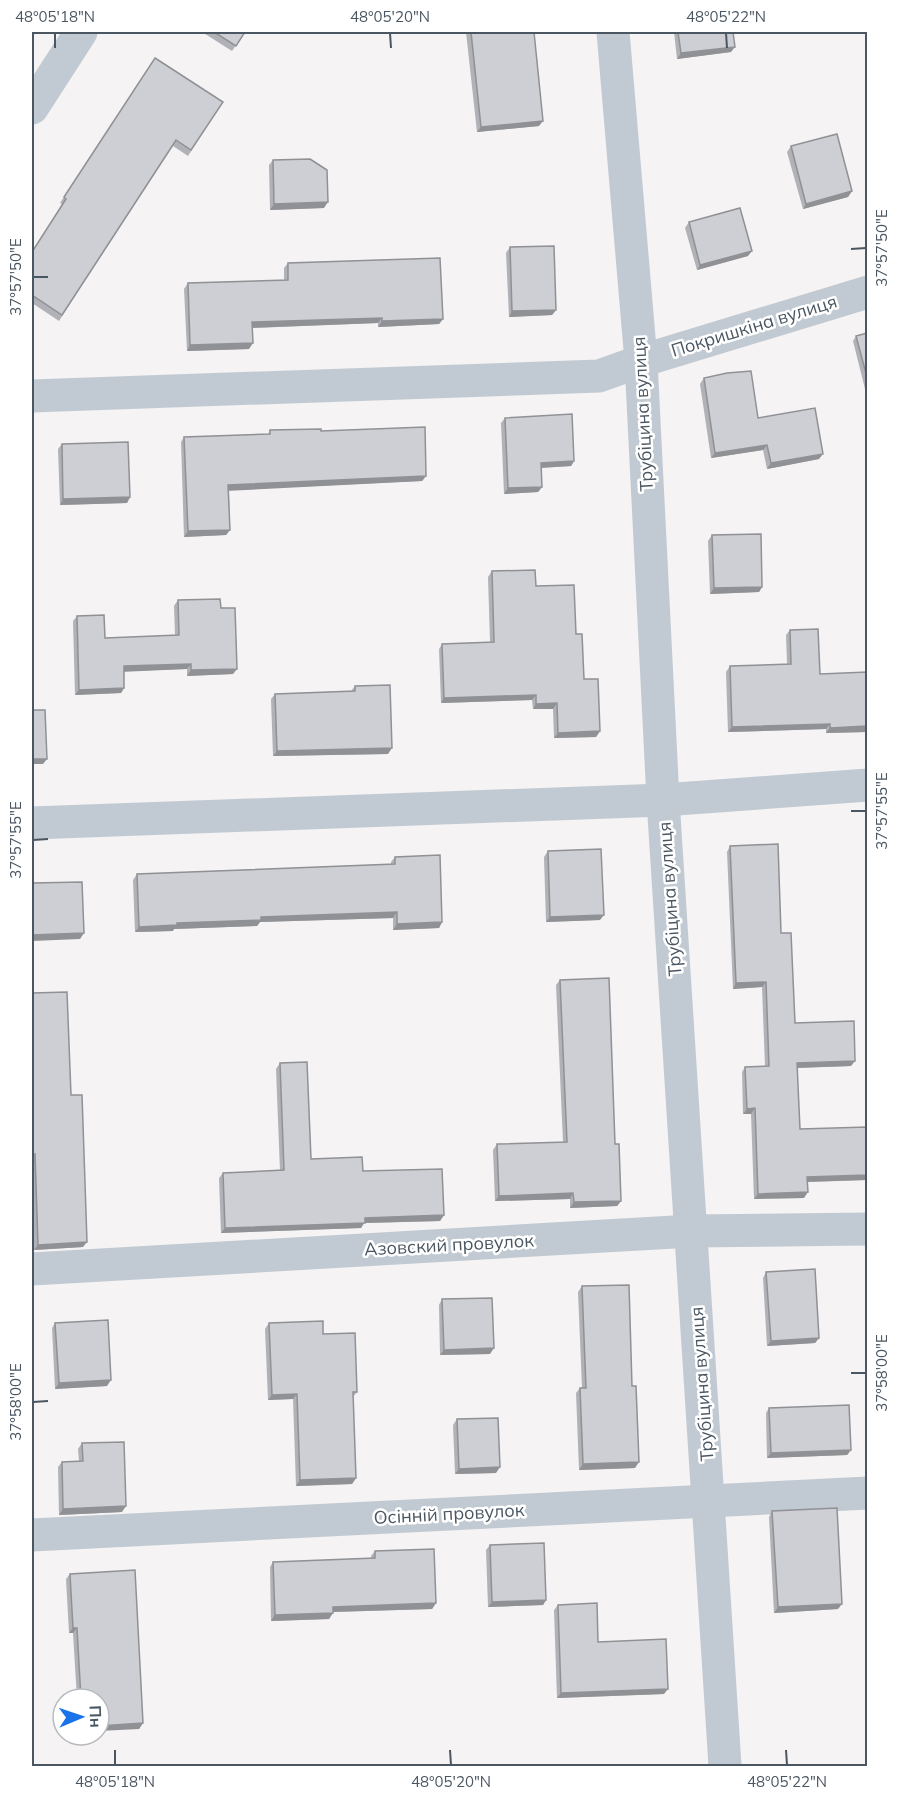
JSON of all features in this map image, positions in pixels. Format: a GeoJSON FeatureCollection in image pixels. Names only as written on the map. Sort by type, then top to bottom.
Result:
{"type":"FeatureCollection","features":[{"type":"Feature","properties":{"kind":"street"},"geometry":{"type":"LineString","coordinates":[[32,108],[81,32]]}},
{"type":"Feature","properties":{"kind":"street","name":"Трубіцина вулиця"},"geometry":{"type":"LineString","coordinates":[[613,32],[641,361],[663,800],[725,1767]]}},
{"type":"Feature","properties":{"kind":"street","name":"Покришкіна вулиця"},"geometry":{"type":"LineString","coordinates":[[32,396],[599,376],[867,292]]}},
{"type":"Feature","properties":{"kind":"street"},"geometry":{"type":"LineString","coordinates":[[32,823],[663,800],[867,785]]}},
{"type":"Feature","properties":{"kind":"street","name":"Азовский провулок"},"geometry":{"type":"LineString","coordinates":[[32,1269],[692,1231],[867,1229]]}},
{"type":"Feature","properties":{"kind":"street","name":"Осінній провулок"},"geometry":{"type":"LineString","coordinates":[[32,1535],[867,1493]]}},
{"type":"Feature","properties":{"kind":"building"},"geometry":{"type":"Polygon","coordinates":[[[214,32],[245,32],[236,46],[214,32]]]}},
{"type":"Feature","properties":{"kind":"building"},"geometry":{"type":"Polygon","coordinates":[[[471,32],[534,32],[543,121],[481,127],[471,32]]]}},
{"type":"Feature","properties":{"kind":"building"},"geometry":{"type":"Polygon","coordinates":[[[678,32],[733,32],[735,47],[681,53],[678,32]]]}},
{"type":"Feature","properties":{"kind":"building"},"geometry":{"type":"Polygon","coordinates":[[[155,58],[223,102],[191,150],[176,140],[62,315],[32,295],[32,252],[66,199],[64,197],[155,58]]]}},
{"type":"Feature","properties":{"kind":"building"},"geometry":{"type":"Polygon","coordinates":[[[837,134],[852,191],[806,204],[791,146],[837,134]]]}},
{"type":"Feature","properties":{"kind":"building"},"geometry":{"type":"Polygon","coordinates":[[[310,159],[327,170],[328,202],[274,204],[273,160],[310,159]]]}},
{"type":"Feature","properties":{"kind":"building"},"geometry":{"type":"Polygon","coordinates":[[[740,208],[752,251],[700,265],[689,222],[740,208]]]}},
{"type":"Feature","properties":{"kind":"building"},"geometry":{"type":"Polygon","coordinates":[[[554,246],[556,310],[512,311],[510,247],[554,246]]]}},
{"type":"Feature","properties":{"kind":"building"},"geometry":{"type":"Polygon","coordinates":[[[440,258],[443,319],[382,321],[382,318],[252,322],[253,343],[190,345],[188,283],[288,280],[288,263],[440,258]]]}},
{"type":"Feature","properties":{"kind":"building"},"geometry":{"type":"Polygon","coordinates":[[[867,333],[867,377],[856,336],[867,333]]]}},
{"type":"Feature","properties":{"kind":"building"},"geometry":{"type":"Polygon","coordinates":[[[751,371],[758,418],[815,408],[823,454],[771,463],[767,445],[715,453],[704,378],[751,371]]]}},
{"type":"Feature","properties":{"kind":"building"},"geometry":{"type":"Polygon","coordinates":[[[572,414],[574,461],[541,463],[542,487],[508,488],[505,418],[572,414]]]}},
{"type":"Feature","properties":{"kind":"building"},"geometry":{"type":"Polygon","coordinates":[[[425,427],[426,476],[228,485],[230,530],[188,531],[184,437],[270,434],[270,430],[321,429],[321,431],[425,427]]]}},
{"type":"Feature","properties":{"kind":"building"},"geometry":{"type":"Polygon","coordinates":[[[128,442],[130,497],[63,499],[62,444],[128,442]]]}},
{"type":"Feature","properties":{"kind":"building"},"geometry":{"type":"Polygon","coordinates":[[[761,534],[762,587],[714,588],[712,535],[761,534]]]}},
{"type":"Feature","properties":{"kind":"building"},"geometry":{"type":"Polygon","coordinates":[[[535,570],[536,586],[574,585],[576,634],[582,634],[584,679],[598,679],[600,731],[558,733],[557,703],[536,704],[536,695],[444,698],[442,644],[494,642],[492,571],[535,570]]]}},
{"type":"Feature","properties":{"kind":"building"},"geometry":{"type":"Polygon","coordinates":[[[220,599],[221,608],[235,608],[237,669],[191,670],[191,664],[124,666],[124,688],[79,690],[77,616],[104,615],[105,638],[179,635],[178,600],[220,599]]]}},
{"type":"Feature","properties":{"kind":"building"},"geometry":{"type":"Polygon","coordinates":[[[818,629],[820,674],[867,672],[867,726],[830,728],[830,724],[732,727],[730,666],[791,664],[790,630],[818,629]]]}},
{"type":"Feature","properties":{"kind":"building"},"geometry":{"type":"Polygon","coordinates":[[[390,685],[392,748],[277,751],[275,694],[355,691],[355,686],[390,685]]]}},
{"type":"Feature","properties":{"kind":"building"},"geometry":{"type":"Polygon","coordinates":[[[32,710],[45,710],[47,759],[32,759],[32,710]]]}},
{"type":"Feature","properties":{"kind":"building"},"geometry":{"type":"Polygon","coordinates":[[[778,844],[781,933],[791,933],[795,1023],[854,1021],[855,1061],[797,1063],[800,1129],[867,1127],[867,1175],[807,1177],[808,1192],[758,1194],[755,1108],[747,1109],[745,1067],[769,1066],[766,982],[736,983],[730,846],[778,844]]]}},
{"type":"Feature","properties":{"kind":"building"},"geometry":{"type":"Polygon","coordinates":[[[601,849],[604,915],[550,917],[548,851],[601,849]]]}},
{"type":"Feature","properties":{"kind":"building"},"geometry":{"type":"Polygon","coordinates":[[[440,855],[442,922],[397,924],[397,912],[261,917],[261,920],[177,923],[177,925],[139,927],[137,874],[395,864],[395,857],[440,855]]]}},
{"type":"Feature","properties":{"kind":"building"},"geometry":{"type":"Polygon","coordinates":[[[82,882],[84,933],[32,935],[32,883],[82,882]]]}},
{"type":"Feature","properties":{"kind":"building"},"geometry":{"type":"Polygon","coordinates":[[[609,978],[615,1144],[619,1144],[621,1201],[574,1202],[573,1193],[499,1196],[497,1144],[567,1142],[560,980],[609,978]]]}},
{"type":"Feature","properties":{"kind":"building"},"geometry":{"type":"Polygon","coordinates":[[[67,992],[71,1095],[82,1095],[87,1242],[38,1245],[35,1154],[32,1155],[32,993],[67,992]]]}},
{"type":"Feature","properties":{"kind":"building"},"geometry":{"type":"Polygon","coordinates":[[[307,1062],[311,1159],[362,1157],[363,1171],[442,1169],[444,1215],[365,1218],[365,1223],[225,1228],[223,1173],[284,1170],[280,1063],[307,1062]]]}},
{"type":"Feature","properties":{"kind":"building"},"geometry":{"type":"Polygon","coordinates":[[[815,1269],[819,1338],[771,1341],[766,1272],[815,1269]]]}},
{"type":"Feature","properties":{"kind":"building"},"geometry":{"type":"Polygon","coordinates":[[[629,1285],[632,1386],[636,1386],[639,1462],[583,1464],[580,1388],[586,1388],[582,1286],[629,1285]]]}},
{"type":"Feature","properties":{"kind":"building"},"geometry":{"type":"Polygon","coordinates":[[[492,1298],[494,1348],[444,1350],[442,1299],[492,1298]]]}},
{"type":"Feature","properties":{"kind":"building"},"geometry":{"type":"Polygon","coordinates":[[[108,1320],[111,1380],[59,1383],[55,1323],[108,1320]]]}},
{"type":"Feature","properties":{"kind":"building"},"geometry":{"type":"Polygon","coordinates":[[[323,1321],[323,1334],[355,1333],[357,1392],[353,1392],[356,1478],[300,1480],[297,1394],[272,1395],[269,1323],[323,1321]]]}},
{"type":"Feature","properties":{"kind":"building"},"geometry":{"type":"Polygon","coordinates":[[[849,1405],[851,1450],[771,1453],[769,1408],[849,1405]]]}},
{"type":"Feature","properties":{"kind":"building"},"geometry":{"type":"Polygon","coordinates":[[[498,1418],[500,1467],[459,1469],[457,1419],[498,1418]]]}},
{"type":"Feature","properties":{"kind":"building"},"geometry":{"type":"Polygon","coordinates":[[[124,1442],[126,1506],[63,1509],[62,1462],[83,1461],[82,1443],[124,1442]]]}},
{"type":"Feature","properties":{"kind":"building"},"geometry":{"type":"Polygon","coordinates":[[[837,1508],[842,1604],[778,1607],[772,1511],[837,1508]]]}},
{"type":"Feature","properties":{"kind":"building"},"geometry":{"type":"Polygon","coordinates":[[[544,1543],[546,1600],[492,1602],[490,1545],[544,1543]]]}},
{"type":"Feature","properties":{"kind":"building"},"geometry":{"type":"Polygon","coordinates":[[[434,1549],[436,1603],[333,1607],[333,1613],[275,1615],[273,1562],[375,1558],[375,1551],[434,1549]]]}},
{"type":"Feature","properties":{"kind":"building"},"geometry":{"type":"Polygon","coordinates":[[[135,1570],[143,1723],[111,1725],[111,1687],[80,1687],[77,1628],[73,1628],[70,1574],[135,1570]]]}},
{"type":"Feature","properties":{"kind":"building"},"geometry":{"type":"Polygon","coordinates":[[[597,1603],[598,1642],[666,1639],[668,1689],[561,1693],[558,1605],[597,1603]]]}}]}
